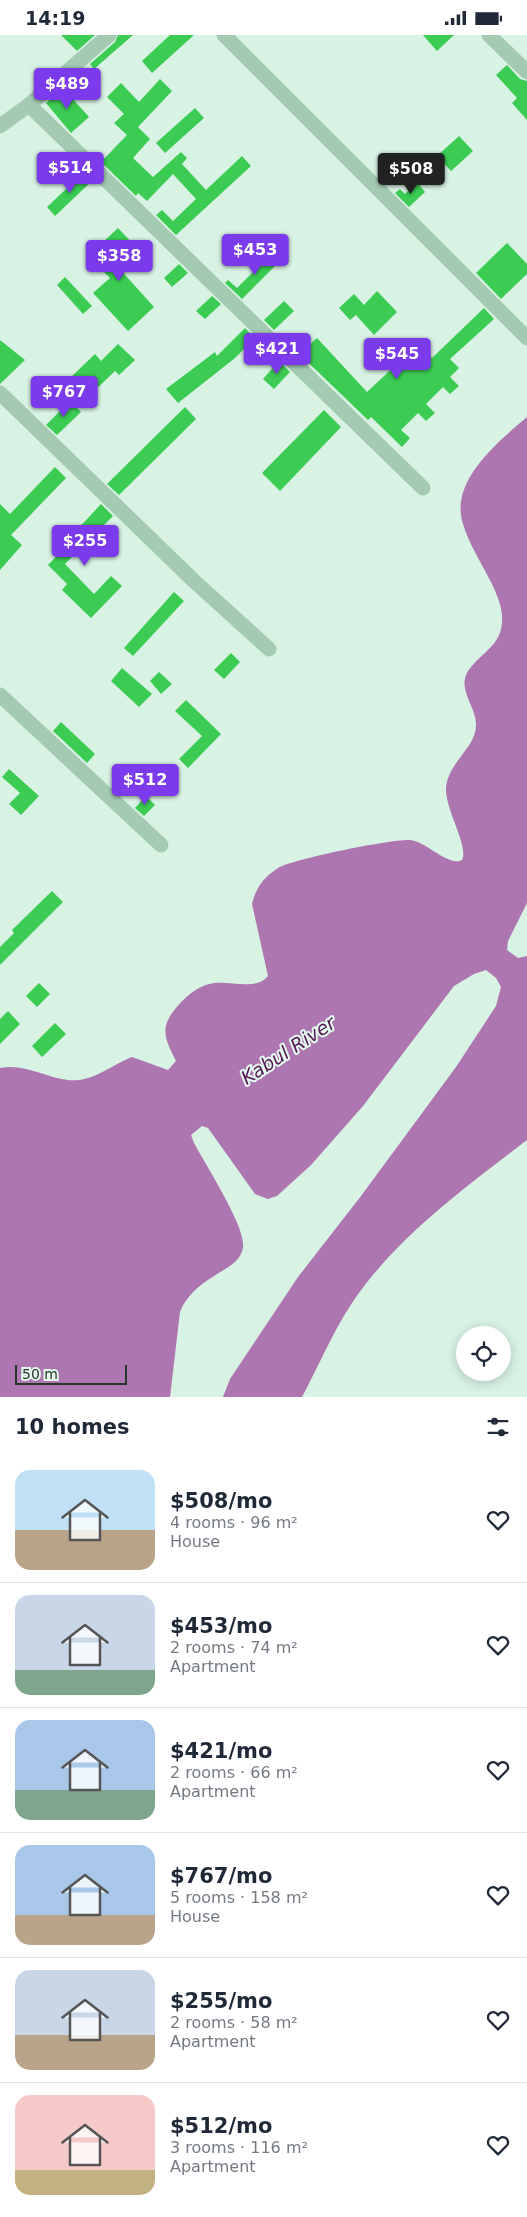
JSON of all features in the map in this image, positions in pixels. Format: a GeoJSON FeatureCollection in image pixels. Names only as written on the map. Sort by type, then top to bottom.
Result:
{"type":"FeatureCollection","features":[{"type":"Feature","properties":{"kind":"street"},"geometry":{"type":"LineString","coordinates":[[0,126],[29,105],[109,35]]}},
{"type":"Feature","properties":{"kind":"street"},"geometry":{"type":"LineString","coordinates":[[224,35],[527,338]]}},
{"type":"Feature","properties":{"kind":"street"},"geometry":{"type":"LineString","coordinates":[[489,35],[527,72]]}},
{"type":"Feature","properties":{"kind":"street"},"geometry":{"type":"LineString","coordinates":[[29,105],[422,488]]}},
{"type":"Feature","properties":{"kind":"street"},"geometry":{"type":"LineString","coordinates":[[0,393],[194,581],[270,649]]}},
{"type":"Feature","properties":{"kind":"street"},"geometry":{"type":"LineString","coordinates":[[0,695],[161,845]]}},
{"type":"Feature","properties":{"kind":"water","name":"Kabul River"},"geometry":{"type":"Polygon","coordinates":[[[527,417],[527,903],[508,941],[507,950],[518,958],[527,956],[527,1140],[431,1216],[387,1259],[367,1282],[343,1317],[302,1397],[223,1397],[230,1379],[298,1277],[361,1196],[456,1067],[496,1006],[501,987],[496,978],[486,970],[474,974],[454,986],[363,1106],[311,1165],[277,1196],[268,1199],[255,1194],[208,1128],[202,1126],[191,1135],[232,1211],[242,1238],[243,1247],[242,1253],[237,1260],[195,1290],[180,1312],[170,1397],[0,1397],[0,1068],[17,1067],[68,1080],[77,1080],[101,1073],[132,1057],[168,1070],[176,1061],[167,1040],[167,1022],[179,1004],[195,990],[209,984],[256,983],[268,976],[252,904],[258,888],[273,871],[287,864],[321,855],[364,846],[410,840],[416,841],[450,860],[462,860],[463,854],[460,837],[449,807],[446,788],[452,770],[472,740],[475,732],[475,718],[465,686],[467,673],[495,642],[499,636],[502,623],[500,605],[496,593],[463,524],[461,508],[463,493],[469,478],[479,464],[503,438],[527,417]]]}},
{"type":"Feature","properties":{"kind":"building"},"geometry":{"type":"Polygon","coordinates":[[[61,35],[95,35],[77,51],[61,35]]]}},
{"type":"Feature","properties":{"kind":"building"},"geometry":{"type":"Polygon","coordinates":[[[118,35],[133,35],[94,69],[90,64],[115,42],[118,35]]]}},
{"type":"Feature","properties":{"kind":"building"},"geometry":{"type":"Polygon","coordinates":[[[170,35],[194,35],[152,73],[142,61],[170,35]]]}},
{"type":"Feature","properties":{"kind":"building"},"geometry":{"type":"Polygon","coordinates":[[[423,35],[454,35],[437,51],[423,35]]]}},
{"type":"Feature","properties":{"kind":"building"},"geometry":{"type":"Polygon","coordinates":[[[507,65],[520,79],[527,81],[527,120],[512,103],[517,98],[496,75],[507,65]]]}},
{"type":"Feature","properties":{"kind":"building"},"geometry":{"type":"Polygon","coordinates":[[[160,79],[172,91],[138,127],[150,139],[133,158],[153,177],[181,152],[187,158],[182,164],[206,190],[242,156],[251,166],[176,235],[156,215],[162,210],[173,221],[196,199],[173,174],[147,201],[138,193],[136,196],[101,162],[127,135],[114,123],[124,114],[107,97],[121,83],[139,102],[160,79]]]}},
{"type":"Feature","properties":{"kind":"building"},"geometry":{"type":"Polygon","coordinates":[[[63,88],[89,117],[71,133],[46,103],[63,88]]]}},
{"type":"Feature","properties":{"kind":"building"},"geometry":{"type":"Polygon","coordinates":[[[195,108],[204,118],[165,153],[156,143],[195,108]]]}},
{"type":"Feature","properties":{"kind":"building"},"geometry":{"type":"Polygon","coordinates":[[[459,136],[473,151],[451,171],[437,156],[459,136]]]}},
{"type":"Feature","properties":{"kind":"building"},"geometry":{"type":"Polygon","coordinates":[[[84,172],[93,180],[55,216],[47,207],[84,172]]]}},
{"type":"Feature","properties":{"kind":"building"},"geometry":{"type":"Polygon","coordinates":[[[417,182],[425,192],[409,207],[395,193],[400,189],[405,194],[417,182]]]}},
{"type":"Feature","properties":{"kind":"building"},"geometry":{"type":"Polygon","coordinates":[[[118,228],[137,248],[117,266],[154,307],[128,331],[93,293],[110,278],[88,256],[118,228]]]}},
{"type":"Feature","properties":{"kind":"building"},"geometry":{"type":"Polygon","coordinates":[[[507,243],[527,264],[527,274],[501,299],[476,273],[507,243]]]}},
{"type":"Feature","properties":{"kind":"building"},"geometry":{"type":"Polygon","coordinates":[[[273,252],[281,260],[242,299],[225,283],[228,280],[237,288],[273,252]]]}},
{"type":"Feature","properties":{"kind":"building"},"geometry":{"type":"Polygon","coordinates":[[[179,264],[188,273],[172,287],[164,278],[179,264]]]}},
{"type":"Feature","properties":{"kind":"building"},"geometry":{"type":"Polygon","coordinates":[[[65,277],[92,306],[83,314],[57,285],[65,277]]]}},
{"type":"Feature","properties":{"kind":"building"},"geometry":{"type":"Polygon","coordinates":[[[377,291],[397,312],[374,335],[356,315],[350,320],[339,308],[354,294],[364,305],[377,291]]]}},
{"type":"Feature","properties":{"kind":"building"},"geometry":{"type":"Polygon","coordinates":[[[212,296],[221,304],[205,319],[196,311],[212,296]]]}},
{"type":"Feature","properties":{"kind":"building"},"geometry":{"type":"Polygon","coordinates":[[[284,301],[294,311],[274,330],[264,320],[284,301]]]}},
{"type":"Feature","properties":{"kind":"building"},"geometry":{"type":"Polygon","coordinates":[[[484,308],[494,319],[450,359],[459,368],[450,377],[459,386],[450,394],[443,387],[426,404],[435,413],[426,421],[418,413],[401,430],[410,438],[402,447],[371,417],[368,420],[292,347],[299,341],[306,348],[317,338],[367,392],[418,344],[432,358],[484,308]]]}},
{"type":"Feature","properties":{"kind":"building"},"geometry":{"type":"Polygon","coordinates":[[[245,328],[255,338],[235,358],[178,403],[166,389],[215,352],[217,356],[245,328]]]}},
{"type":"Feature","properties":{"kind":"building"},"geometry":{"type":"Polygon","coordinates":[[[0,340],[25,360],[0,384],[0,340]]]}},
{"type":"Feature","properties":{"kind":"building"},"geometry":{"type":"Polygon","coordinates":[[[118,344],[135,360],[119,375],[115,371],[86,399],[68,380],[95,354],[101,361],[118,344]]]}},
{"type":"Feature","properties":{"kind":"building"},"geometry":{"type":"Polygon","coordinates":[[[279,361],[290,372],[274,389],[263,379],[279,361]]]}},
{"type":"Feature","properties":{"kind":"building"},"geometry":{"type":"Polygon","coordinates":[[[70,401],[81,412],[57,435],[46,425],[70,401]]]}},
{"type":"Feature","properties":{"kind":"building"},"geometry":{"type":"Polygon","coordinates":[[[185,407],[196,419],[119,495],[107,484],[185,407]]]}},
{"type":"Feature","properties":{"kind":"building"},"geometry":{"type":"Polygon","coordinates":[[[324,410],[341,427],[280,491],[262,473],[324,410]]]}},
{"type":"Feature","properties":{"kind":"building"},"geometry":{"type":"Polygon","coordinates":[[[55,467],[66,478],[11,535],[22,545],[0,570],[0,504],[10,514],[55,467]]]}},
{"type":"Feature","properties":{"kind":"building"},"geometry":{"type":"Polygon","coordinates":[[[101,504],[113,516],[65,564],[94,594],[111,576],[122,586],[91,618],[62,590],[67,584],[48,565],[79,533],[76,531],[101,504]]]}},
{"type":"Feature","properties":{"kind":"building"},"geometry":{"type":"Polygon","coordinates":[[[174,592],[184,601],[133,656],[124,648],[174,592]]]}},
{"type":"Feature","properties":{"kind":"building"},"geometry":{"type":"Polygon","coordinates":[[[231,653],[240,662],[224,679],[214,670],[231,653]]]}},
{"type":"Feature","properties":{"kind":"building"},"geometry":{"type":"Polygon","coordinates":[[[122,668],[152,694],[139,707],[111,681],[122,668]]]}},
{"type":"Feature","properties":{"kind":"building"},"geometry":{"type":"Polygon","coordinates":[[[159,672],[172,684],[161,694],[150,681],[159,672]]]}},
{"type":"Feature","properties":{"kind":"building"},"geometry":{"type":"Polygon","coordinates":[[[186,700],[221,734],[188,768],[179,759],[202,736],[175,711],[186,700]]]}},
{"type":"Feature","properties":{"kind":"building"},"geometry":{"type":"Polygon","coordinates":[[[61,722],[95,754],[87,763],[53,731],[61,722]]]}},
{"type":"Feature","properties":{"kind":"building"},"geometry":{"type":"Polygon","coordinates":[[[9,769],[39,796],[21,815],[9,804],[20,793],[2,777],[9,769]]]}},
{"type":"Feature","properties":{"kind":"building"},"geometry":{"type":"Polygon","coordinates":[[[146,796],[155,805],[144,816],[135,808],[146,796]]]}},
{"type":"Feature","properties":{"kind":"building"},"geometry":{"type":"Polygon","coordinates":[[[52,891],[63,902],[0,965],[0,947],[14,933],[12,930],[52,891]]]}},
{"type":"Feature","properties":{"kind":"building"},"geometry":{"type":"Polygon","coordinates":[[[39,983],[50,994],[37,1007],[26,996],[39,983]]]}},
{"type":"Feature","properties":{"kind":"building"},"geometry":{"type":"Polygon","coordinates":[[[8,1011],[20,1024],[0,1044],[0,1019],[8,1011]]]}},
{"type":"Feature","properties":{"kind":"building"},"geometry":{"type":"Polygon","coordinates":[[[55,1023],[66,1034],[42,1057],[32,1046],[55,1023]]]}}]}
